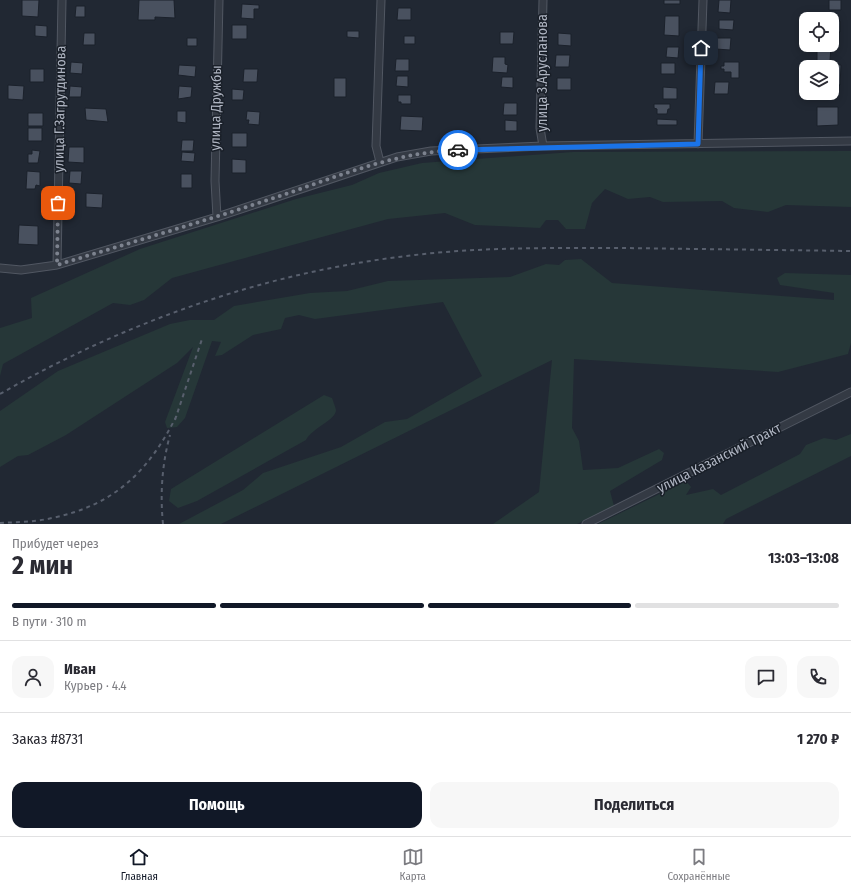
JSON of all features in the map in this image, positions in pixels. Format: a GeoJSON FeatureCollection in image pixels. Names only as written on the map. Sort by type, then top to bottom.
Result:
{"type":"FeatureCollection","features":[{"type":"Feature","properties":{"kind":"street","name":"улица Г.Загрутдинова"},"geometry":{"type":"LineString","coordinates":[[57,265],[62,0]]}},
{"type":"Feature","properties":{"kind":"street","name":"улица Дружбы"},"geometry":{"type":"LineString","coordinates":[[217,217],[215,181],[219,0]]}},
{"type":"Feature","properties":{"kind":"street"},"geometry":{"type":"LineString","coordinates":[[380,162],[376,146],[381,0]]}},
{"type":"Feature","properties":{"kind":"street","name":"улица З.Арусланова"},"geometry":{"type":"LineString","coordinates":[[543,0],[540,128],[544,146]]}},
{"type":"Feature","properties":{"kind":"street"},"geometry":{"type":"LineString","coordinates":[[698,144],[703,0]]}},
{"type":"Feature","properties":{"kind":"street"},"geometry":{"type":"LineString","coordinates":[[0,268],[21,270],[57,265],[217,217],[380,162],[397,157],[431,151],[544,146],[851,141]]}},
{"type":"Feature","properties":{"kind":"street","name":"улица Казанский Тракт"},"geometry":{"type":"LineString","coordinates":[[586,524],[851,392]]}},
{"type":"Feature","properties":{"kind":"shaded area"},"geometry":{"type":"Polygon","coordinates":[[[851,151],[851,207],[786,205],[768,212],[734,208],[722,201],[663,202],[650,197],[628,199],[605,189],[592,203],[585,229],[566,229],[558,220],[546,220],[540,228],[475,225],[445,213],[388,219],[172,278],[144,300],[130,305],[113,303],[3,364],[0,376],[0,328],[32,318],[31,298],[140,249],[296,199],[352,185],[379,173],[422,163],[573,152],[851,151]]]}},
{"type":"Feature","properties":{"kind":"shaded area"},"geometry":{"type":"Polygon","coordinates":[[[581,259],[612,283],[834,300],[834,293],[780,285],[777,278],[785,273],[851,275],[851,343],[848,354],[778,372],[574,359],[572,428],[579,441],[583,470],[618,468],[659,449],[664,453],[662,460],[610,491],[614,506],[577,524],[493,524],[539,492],[552,360],[221,524],[179,524],[243,490],[263,473],[341,447],[385,422],[407,419],[482,376],[443,302],[315,319],[299,315],[285,318],[281,329],[253,335],[222,355],[215,356],[221,342],[212,341],[185,418],[177,427],[167,428],[165,422],[193,347],[177,363],[66,435],[28,455],[18,456],[0,467],[0,411],[58,371],[170,324],[190,320],[214,320],[234,306],[310,293],[347,291],[388,281],[510,277],[546,264],[559,265],[565,260],[581,259]]]}},
{"type":"Feature","properties":{"kind":"shaded area"},"geometry":{"type":"Polygon","coordinates":[[[324,395],[332,398],[336,410],[335,414],[313,432],[306,440],[197,501],[178,508],[169,501],[171,489],[324,395]]]}},
{"type":"Feature","properties":{"kind":"shaded area"},"geometry":{"type":"Polygon","coordinates":[[[851,434],[851,456],[726,519],[723,524],[598,524],[686,481],[691,487],[686,495],[713,489],[721,495],[800,454],[806,445],[824,438],[836,440],[851,434]]]}},
{"type":"Feature","properties":{"kind":"building"},"geometry":{"type":"Polygon","coordinates":[[[22,0],[39,0],[38,17],[22,16],[22,0]]]}},
{"type":"Feature","properties":{"kind":"building"},"geometry":{"type":"Polygon","coordinates":[[[139,0],[174,0],[175,18],[155,17],[155,20],[138,20],[139,0]]]}},
{"type":"Feature","properties":{"kind":"building"},"geometry":{"type":"Polygon","coordinates":[[[664,0],[680,0],[680,4],[664,4],[664,0]]]}},
{"type":"Feature","properties":{"kind":"building"},"geometry":{"type":"Polygon","coordinates":[[[719,0],[731,0],[730,13],[718,12],[719,0]]]}},
{"type":"Feature","properties":{"kind":"building"},"geometry":{"type":"Polygon","coordinates":[[[829,0],[841,0],[841,10],[829,10],[829,0]]]}},
{"type":"Feature","properties":{"kind":"building"},"geometry":{"type":"Polygon","coordinates":[[[242,4],[259,5],[259,9],[254,9],[254,19],[241,18],[242,4]]]}},
{"type":"Feature","properties":{"kind":"building"},"geometry":{"type":"Polygon","coordinates":[[[76,6],[85,6],[85,17],[75,17],[76,6]]]}},
{"type":"Feature","properties":{"kind":"building"},"geometry":{"type":"Polygon","coordinates":[[[398,8],[411,8],[411,20],[397,20],[398,8]]]}},
{"type":"Feature","properties":{"kind":"building"},"geometry":{"type":"Polygon","coordinates":[[[665,16],[679,16],[679,36],[664,35],[665,16]]]}},
{"type":"Feature","properties":{"kind":"building"},"geometry":{"type":"Polygon","coordinates":[[[719,20],[734,20],[733,30],[719,29],[719,20]]]}},
{"type":"Feature","properties":{"kind":"building"},"geometry":{"type":"Polygon","coordinates":[[[839,21],[840,21],[839,32],[839,21]]]}},
{"type":"Feature","properties":{"kind":"building"},"geometry":{"type":"Polygon","coordinates":[[[35,25],[47,26],[47,37],[35,36],[35,25]]]}},
{"type":"Feature","properties":{"kind":"building"},"geometry":{"type":"Polygon","coordinates":[[[232,25],[247,25],[247,39],[232,39],[232,25]]]}},
{"type":"Feature","properties":{"kind":"building"},"geometry":{"type":"Polygon","coordinates":[[[347,31],[359,31],[359,38],[347,37],[347,31]]]}},
{"type":"Feature","properties":{"kind":"building"},"geometry":{"type":"Polygon","coordinates":[[[500,32],[514,32],[513,44],[500,44],[500,32]]]}},
{"type":"Feature","properties":{"kind":"building"},"geometry":{"type":"Polygon","coordinates":[[[84,33],[95,33],[95,45],[83,45],[84,33]]]}},
{"type":"Feature","properties":{"kind":"building"},"geometry":{"type":"Polygon","coordinates":[[[558,33],[571,34],[571,46],[558,45],[558,33]]]}},
{"type":"Feature","properties":{"kind":"building"},"geometry":{"type":"Polygon","coordinates":[[[404,36],[415,36],[415,44],[404,44],[404,36]]]}},
{"type":"Feature","properties":{"kind":"building"},"geometry":{"type":"Polygon","coordinates":[[[187,38],[197,38],[197,46],[187,46],[187,38]]]}},
{"type":"Feature","properties":{"kind":"building"},"geometry":{"type":"Polygon","coordinates":[[[717,38],[731,38],[730,50],[716,49],[717,38]]]}},
{"type":"Feature","properties":{"kind":"building"},"geometry":{"type":"Polygon","coordinates":[[[667,47],[679,47],[678,58],[666,57],[667,47]]]}},
{"type":"Feature","properties":{"kind":"building"},"geometry":{"type":"Polygon","coordinates":[[[817,52],[831,52],[830,60],[817,60],[817,52]]]}},
{"type":"Feature","properties":{"kind":"building"},"geometry":{"type":"Polygon","coordinates":[[[556,55],[570,55],[569,67],[555,67],[556,55]]]}},
{"type":"Feature","properties":{"kind":"building"},"geometry":{"type":"Polygon","coordinates":[[[493,57],[505,57],[505,64],[508,65],[507,73],[492,72],[493,57]]]}},
{"type":"Feature","properties":{"kind":"building"},"geometry":{"type":"Polygon","coordinates":[[[396,59],[409,59],[409,71],[395,71],[396,59]]]}},
{"type":"Feature","properties":{"kind":"building"},"geometry":{"type":"Polygon","coordinates":[[[71,62],[83,63],[82,74],[70,73],[71,62]]]}},
{"type":"Feature","properties":{"kind":"building"},"geometry":{"type":"Polygon","coordinates":[[[724,62],[739,62],[739,78],[731,78],[731,72],[724,72],[724,69],[721,69],[721,66],[724,66],[724,62]]]}},
{"type":"Feature","properties":{"kind":"building"},"geometry":{"type":"Polygon","coordinates":[[[661,63],[675,63],[675,74],[661,74],[661,63]]]}},
{"type":"Feature","properties":{"kind":"building"},"geometry":{"type":"Polygon","coordinates":[[[179,65],[196,66],[195,77],[178,75],[179,65]]]}},
{"type":"Feature","properties":{"kind":"building"},"geometry":{"type":"Polygon","coordinates":[[[839,65],[841,65],[840,85],[839,65]]]}},
{"type":"Feature","properties":{"kind":"building"},"geometry":{"type":"Polygon","coordinates":[[[30,69],[44,69],[44,82],[30,82],[30,69]]]}},
{"type":"Feature","properties":{"kind":"building"},"geometry":{"type":"Polygon","coordinates":[[[244,69],[258,69],[257,82],[243,82],[244,69]]]}},
{"type":"Feature","properties":{"kind":"building"},"geometry":{"type":"Polygon","coordinates":[[[397,76],[408,76],[408,87],[396,86],[397,76]]]}},
{"type":"Feature","properties":{"kind":"building"},"geometry":{"type":"Polygon","coordinates":[[[502,77],[513,77],[513,88],[501,87],[502,77]]]}},
{"type":"Feature","properties":{"kind":"building"},"geometry":{"type":"Polygon","coordinates":[[[334,78],[346,78],[346,97],[334,97],[334,78]]]}},
{"type":"Feature","properties":{"kind":"building"},"geometry":{"type":"Polygon","coordinates":[[[557,78],[571,78],[571,90],[557,90],[557,78]]]}},
{"type":"Feature","properties":{"kind":"building"},"geometry":{"type":"Polygon","coordinates":[[[715,82],[729,82],[728,94],[714,94],[715,82]]]}},
{"type":"Feature","properties":{"kind":"building"},"geometry":{"type":"Polygon","coordinates":[[[8,85],[24,86],[23,100],[8,99],[8,85]]]}},
{"type":"Feature","properties":{"kind":"building"},"geometry":{"type":"Polygon","coordinates":[[[70,86],[82,87],[81,97],[69,97],[70,86]]]}},
{"type":"Feature","properties":{"kind":"building"},"geometry":{"type":"Polygon","coordinates":[[[179,86],[192,87],[191,97],[178,99],[179,86]]]}},
{"type":"Feature","properties":{"kind":"building"},"geometry":{"type":"Polygon","coordinates":[[[663,87],[677,88],[677,99],[663,99],[663,87]]]}},
{"type":"Feature","properties":{"kind":"building"},"geometry":{"type":"Polygon","coordinates":[[[232,89],[244,90],[243,100],[232,100],[232,89]]]}},
{"type":"Feature","properties":{"kind":"building"},"geometry":{"type":"Polygon","coordinates":[[[398,95],[411,95],[411,104],[401,104],[401,102],[398,102],[398,95]]]}},
{"type":"Feature","properties":{"kind":"building"},"geometry":{"type":"Polygon","coordinates":[[[504,103],[517,103],[517,115],[503,115],[504,103]]]}},
{"type":"Feature","properties":{"kind":"building"},"geometry":{"type":"Polygon","coordinates":[[[654,104],[670,104],[670,109],[668,109],[667,114],[657,114],[657,109],[654,108],[654,104]]]}},
{"type":"Feature","properties":{"kind":"building"},"geometry":{"type":"Polygon","coordinates":[[[817,107],[838,107],[838,125],[817,126],[817,107]]]}},
{"type":"Feature","properties":{"kind":"building"},"geometry":{"type":"Polygon","coordinates":[[[85,108],[106,109],[108,122],[86,120],[85,108]]]}},
{"type":"Feature","properties":{"kind":"building"},"geometry":{"type":"Polygon","coordinates":[[[177,111],[186,111],[186,123],[177,122],[177,111]]]}},
{"type":"Feature","properties":{"kind":"building"},"geometry":{"type":"Polygon","coordinates":[[[247,111],[260,112],[259,125],[248,124],[249,120],[246,120],[247,111]]]}},
{"type":"Feature","properties":{"kind":"building"},"geometry":{"type":"Polygon","coordinates":[[[28,113],[43,113],[43,126],[28,126],[28,113]]]}},
{"type":"Feature","properties":{"kind":"building"},"geometry":{"type":"Polygon","coordinates":[[[401,116],[423,117],[422,131],[400,130],[401,116]]]}},
{"type":"Feature","properties":{"kind":"building"},"geometry":{"type":"Polygon","coordinates":[[[657,119],[677,120],[677,125],[657,125],[657,119]]]}},
{"type":"Feature","properties":{"kind":"building"},"geometry":{"type":"Polygon","coordinates":[[[505,120],[517,121],[517,131],[505,131],[505,120]]]}},
{"type":"Feature","properties":{"kind":"building"},"geometry":{"type":"Polygon","coordinates":[[[28,128],[42,128],[42,141],[28,141],[28,128]]]}},
{"type":"Feature","properties":{"kind":"building"},"geometry":{"type":"Polygon","coordinates":[[[232,133],[247,133],[247,147],[232,147],[232,133]]]}},
{"type":"Feature","properties":{"kind":"building"},"geometry":{"type":"Polygon","coordinates":[[[182,140],[194,140],[193,151],[181,151],[182,140]]]}},
{"type":"Feature","properties":{"kind":"building"},"geometry":{"type":"Polygon","coordinates":[[[69,147],[84,147],[84,163],[68,162],[69,147]]]}},
{"type":"Feature","properties":{"kind":"building"},"geometry":{"type":"Polygon","coordinates":[[[32,150],[40,151],[38,163],[28,163],[28,154],[32,154],[32,150]]]}},
{"type":"Feature","properties":{"kind":"building"},"geometry":{"type":"Polygon","coordinates":[[[182,152],[195,153],[194,162],[181,161],[182,152]]]}},
{"type":"Feature","properties":{"kind":"building"},"geometry":{"type":"Polygon","coordinates":[[[232,159],[246,160],[246,173],[232,173],[232,159]]]}},
{"type":"Feature","properties":{"kind":"building"},"geometry":{"type":"Polygon","coordinates":[[[27,171],[40,172],[40,186],[36,185],[35,189],[26,189],[27,171]]]}},
{"type":"Feature","properties":{"kind":"building"},"geometry":{"type":"Polygon","coordinates":[[[70,171],[82,171],[81,184],[69,183],[70,171]]]}},
{"type":"Feature","properties":{"kind":"building"},"geometry":{"type":"Polygon","coordinates":[[[181,174],[192,174],[192,188],[181,188],[181,174]]]}},
{"type":"Feature","properties":{"kind":"building"},"geometry":{"type":"Polygon","coordinates":[[[86,193],[103,194],[102,208],[86,207],[86,193]]]}},
{"type":"Feature","properties":{"kind":"building"},"geometry":{"type":"Polygon","coordinates":[[[19,225],[38,226],[38,245],[18,244],[19,225]]]}},
{"type":"Feature","properties":{"kind":"railway"},"geometry":{"type":"LineString","coordinates":[[0,394],[48,368],[98,344],[149,322],[200,303],[306,273],[360,263],[441,252],[518,248],[851,251]]}},
{"type":"Feature","properties":{"kind":"railway"},"geometry":{"type":"LineString","coordinates":[[175,420],[202,339]]}},
{"type":"Feature","properties":{"kind":"railway"},"geometry":{"type":"LineString","coordinates":[[0,523],[52,518],[74,512],[94,504],[112,494],[128,483],[142,469],[155,453],[177,415]]}},
{"type":"Feature","properties":{"kind":"railway"},"geometry":{"type":"LineString","coordinates":[[163,524],[162,479],[170,435]]}},
{"type":"Feature","properties":{"kind":"way so far"},"geometry":{"type":"LineString","coordinates":[[58,203],[57,265],[217,217],[397,157],[431,151],[458,150]]}},
{"type":"Feature","properties":{"kind":"route"},"geometry":{"type":"LineString","coordinates":[[458,150],[544,146],[698,144],[701,48]]}}]}
